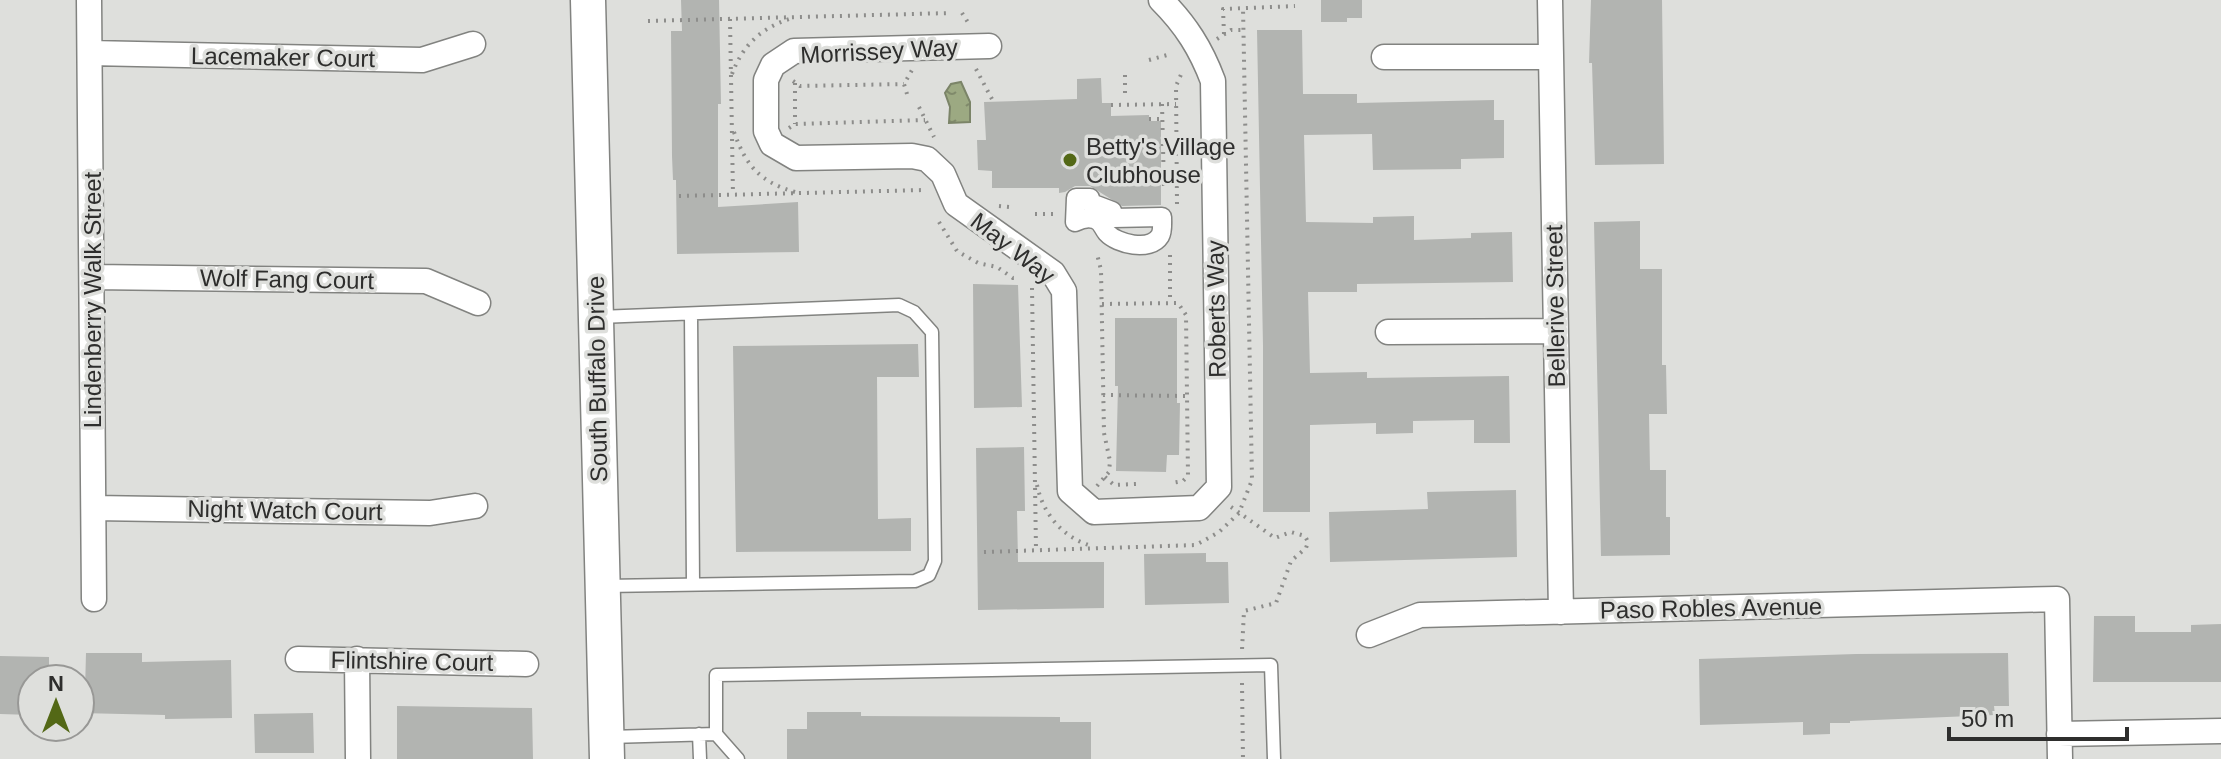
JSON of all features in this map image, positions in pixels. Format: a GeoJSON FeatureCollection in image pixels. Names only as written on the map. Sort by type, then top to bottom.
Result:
{"type":"FeatureCollection","features":[{"type":"Feature","properties":{"kind":"main road","name":"South Buffalo Drive"},"geometry":{"type":"LineString","coordinates":[[588,0],[606,748]]}},
{"type":"Feature","properties":{"kind":"street","name":"Lindenberry Walk Street"},"geometry":{"type":"LineString","coordinates":[[89,0],[94,599]]}},
{"type":"Feature","properties":{"kind":"street","name":"Roberts Way"},"geometry":{"type":"LineString","coordinates":[[1087,498],[1094,512],[1199,508],[1219,487],[1213,81],[1201,50],[1184,23],[1161,0]]}},
{"type":"Feature","properties":{"kind":"street","name":"Bellerive Street"},"geometry":{"type":"LineString","coordinates":[[1550,0],[1561,612]]}},
{"type":"Feature","properties":{"kind":"street","name":"Lacemaker Court"},"geometry":{"type":"LineString","coordinates":[[90,53],[422,60],[473,44]]}},
{"type":"Feature","properties":{"kind":"street","name":"Morrissey Way"},"geometry":{"type":"LineString","coordinates":[[776,138],[766,131],[766,80],[773,65],[794,51],[989,46]]}},
{"type":"Feature","properties":{"kind":"street"},"geometry":{"type":"LineString","coordinates":[[1384,57],[1551,57]]}},
{"type":"Feature","properties":{"kind":"street","name":"May Way"},"geometry":{"type":"LineString","coordinates":[[776,138],[796,158],[912,156],[927,159],[943,174],[956,204],[1053,273],[1064,291],[1070,491],[1087,498]]}},
{"type":"Feature","properties":{"kind":"street"},"geometry":{"type":"LineString","coordinates":[[1076,198],[1090,198],[1091,203],[1112,211],[1113,218],[1162,217],[1160,237],[1136,245],[1107,233],[1093,218],[1075,222],[1076,198]]}},
{"type":"Feature","properties":{"kind":"street","name":"Wolf Fang Court"},"geometry":{"type":"LineString","coordinates":[[92,277],[426,281],[478,303]]}},
{"type":"Feature","properties":{"kind":"street"},"geometry":{"type":"LineString","coordinates":[[1388,332],[1556,331]]}},
{"type":"Feature","properties":{"kind":"street","name":"Night Watch Court"},"geometry":{"type":"LineString","coordinates":[[94,508],[430,513],[475,506]]}},
{"type":"Feature","properties":{"kind":"street","name":"Paso Robles Avenue"},"geometry":{"type":"LineString","coordinates":[[1369,635],[1420,615],[2057,599],[2059,734]]}},
{"type":"Feature","properties":{"kind":"street","name":"Flintshire Court"},"geometry":{"type":"LineString","coordinates":[[298,659],[526,664]]}},
{"type":"Feature","properties":{"kind":"street"},"geometry":{"type":"LineString","coordinates":[[357,659],[358,759]]}},
{"type":"Feature","properties":{"kind":"street"},"geometry":{"type":"LineString","coordinates":[[2060,759],[2059,734],[2221,731]]}},
{"type":"Feature","properties":{"kind":"lane"},"geometry":{"type":"LineString","coordinates":[[596,317],[836,305],[899,305],[914,312],[932,332],[935,561],[929,575],[915,581],[603,586]]}},
{"type":"Feature","properties":{"kind":"lane"},"geometry":{"type":"LineString","coordinates":[[691,314],[693,584]]}},
{"type":"Feature","properties":{"kind":"lane"},"geometry":{"type":"LineString","coordinates":[[738,759],[716,734],[716,675],[1271,665],[1274,759]]}},
{"type":"Feature","properties":{"kind":"lane"},"geometry":{"type":"LineString","coordinates":[[699,734],[700,759]]}},
{"type":"Feature","properties":{"kind":"lane"},"geometry":{"type":"LineString","coordinates":[[606,748],[716,734]]}},
{"type":"Feature","properties":{"kind":"path"},"geometry":{"type":"LineString","coordinates":[[1224,34],[1223,9],[1295,6]]}},
{"type":"Feature","properties":{"kind":"path"},"geometry":{"type":"LineString","coordinates":[[648,21],[951,13]]}},
{"type":"Feature","properties":{"kind":"path"},"geometry":{"type":"LineString","coordinates":[[962,13],[969,25]]}},
{"type":"Feature","properties":{"kind":"path"},"geometry":{"type":"LineString","coordinates":[[922,27],[925,14]]}},
{"type":"Feature","properties":{"kind":"path"},"geometry":{"type":"LineString","coordinates":[[731,78],[742,51],[752,39],[776,24],[795,17]]}},
{"type":"Feature","properties":{"kind":"path"},"geometry":{"type":"LineString","coordinates":[[730,19],[733,195]]}},
{"type":"Feature","properties":{"kind":"path"},"geometry":{"type":"LineString","coordinates":[[1214,41],[1231,30],[1244,30]]}},
{"type":"Feature","properties":{"kind":"path"},"geometry":{"type":"LineString","coordinates":[[1149,60],[1171,54]]}},
{"type":"Feature","properties":{"kind":"path"},"geometry":{"type":"LineString","coordinates":[[1177,205],[1176,86],[1189,58]]}},
{"type":"Feature","properties":{"kind":"path"},"geometry":{"type":"LineString","coordinates":[[907,94],[904,84],[915,60]]}},
{"type":"Feature","properties":{"kind":"path"},"geometry":{"type":"LineString","coordinates":[[975,67],[993,101]]}},
{"type":"Feature","properties":{"kind":"path"},"geometry":{"type":"LineString","coordinates":[[1125,75],[1125,96]]}},
{"type":"Feature","properties":{"kind":"path"},"geometry":{"type":"LineString","coordinates":[[795,124],[798,85],[904,84]]}},
{"type":"Feature","properties":{"kind":"path"},"geometry":{"type":"LineString","coordinates":[[1162,104],[1164,189]]}},
{"type":"Feature","properties":{"kind":"path"},"geometry":{"type":"LineString","coordinates":[[1111,105],[1176,104]]}},
{"type":"Feature","properties":{"kind":"path"},"geometry":{"type":"LineString","coordinates":[[1149,119],[1163,119]]}},
{"type":"Feature","properties":{"kind":"path"},"geometry":{"type":"LineString","coordinates":[[776,138],[795,124],[925,120]]}},
{"type":"Feature","properties":{"kind":"path"},"geometry":{"type":"LineString","coordinates":[[1164,159],[1177,159]]}},
{"type":"Feature","properties":{"kind":"path"},"geometry":{"type":"LineString","coordinates":[[679,196],[935,190]]}},
{"type":"Feature","properties":{"kind":"path"},"geometry":{"type":"LineString","coordinates":[[934,217],[957,251],[978,263],[997,267],[1013,278],[1024,278]]}},
{"type":"Feature","properties":{"kind":"path"},"geometry":{"type":"LineString","coordinates":[[1160,237],[1169,245],[1170,303]]}},
{"type":"Feature","properties":{"kind":"path"},"geometry":{"type":"LineString","coordinates":[[1087,498],[1105,477],[1110,461],[1104,433],[1101,270],[1097,254]]}},
{"type":"Feature","properties":{"kind":"path"},"geometry":{"type":"LineString","coordinates":[[1032,280],[1036,550]]}},
{"type":"Feature","properties":{"kind":"path"},"geometry":{"type":"LineString","coordinates":[[1102,304],[1178,303],[1186,315],[1188,476],[1172,484]]}},
{"type":"Feature","properties":{"kind":"path"},"geometry":{"type":"LineString","coordinates":[[1103,395],[1187,396]]}},
{"type":"Feature","properties":{"kind":"path"},"geometry":{"type":"LineString","coordinates":[[1035,474],[1042,500],[1056,524],[1079,542],[1101,548]]}},
{"type":"Feature","properties":{"kind":"path"},"geometry":{"type":"LineString","coordinates":[[1105,477],[1114,485],[1143,484]]}},
{"type":"Feature","properties":{"kind":"path"},"geometry":{"type":"LineString","coordinates":[[1226,503],[1275,538],[1291,532],[1305,536],[1308,542],[1306,548],[1291,561],[1276,603],[1244,611],[1242,651]]}},
{"type":"Feature","properties":{"kind":"path"},"geometry":{"type":"LineString","coordinates":[[1242,680],[1243,759]]}},
{"type":"Feature","properties":{"kind":"water"},"geometry":{"type":"Polygon","coordinates":[[[961,82],[970,102],[970,122],[949,123],[950,107],[945,93],[951,84],[961,82]]]}},
{"type":"Feature","properties":{"kind":"building"},"geometry":{"type":"Polygon","coordinates":[[[681,0],[719,0],[721,104],[718,104],[718,207],[798,202],[799,252],[677,254],[671,31],[682,31],[681,0]]]}},
{"type":"Feature","properties":{"kind":"building"},"geometry":{"type":"Polygon","coordinates":[[[1321,0],[1362,0],[1362,18],[1347,18],[1347,22],[1321,22],[1321,0]]]}},
{"type":"Feature","properties":{"kind":"building"},"geometry":{"type":"Polygon","coordinates":[[[1591,0],[1662,0],[1664,164],[1595,165],[1592,63],[1589,63],[1591,0]]]}},
{"type":"Feature","properties":{"kind":"building"},"geometry":{"type":"Polygon","coordinates":[[[1257,30],[1302,30],[1303,94],[1357,94],[1357,103],[1494,100],[1494,120],[1504,120],[1504,158],[1461,159],[1461,169],[1373,170],[1372,134],[1304,135],[1306,222],[1373,223],[1373,217],[1414,216],[1414,240],[1471,238],[1471,233],[1512,232],[1513,282],[1357,284],[1357,292],[1308,292],[1310,373],[1367,372],[1367,378],[1509,376],[1510,443],[1474,443],[1474,420],[1413,421],[1413,433],[1376,434],[1376,423],[1310,425],[1310,512],[1263,512],[1257,30]]]}},
{"type":"Feature","properties":{"kind":"building","name":"Betty's Village Clubhouse"},"geometry":{"type":"Polygon","coordinates":[[[1101,78],[1102,103],[1111,103],[1111,116],[1149,115],[1149,121],[1161,121],[1161,205],[1122,206],[1090,186],[1075,186],[1059,193],[1059,188],[992,188],[992,171],[978,170],[977,140],[986,140],[984,102],[1077,99],[1077,79],[1101,78]]]}},
{"type":"Feature","properties":{"kind":"building"},"geometry":{"type":"Polygon","coordinates":[[[1640,221],[1640,269],[1662,269],[1662,365],[1666,365],[1667,414],[1649,414],[1650,470],[1666,470],[1670,555],[1601,556],[1594,222],[1640,221]]]}},
{"type":"Feature","properties":{"kind":"building"},"geometry":{"type":"Polygon","coordinates":[[[973,284],[1018,285],[1022,407],[974,408],[973,284]]]}},
{"type":"Feature","properties":{"kind":"building"},"geometry":{"type":"Polygon","coordinates":[[[1115,318],[1177,318],[1179,455],[1167,455],[1166,472],[1116,471],[1118,386],[1115,386],[1115,318]]]}},
{"type":"Feature","properties":{"kind":"building"},"geometry":{"type":"Polygon","coordinates":[[[918,344],[919,377],[877,377],[878,519],[911,518],[911,551],[736,552],[733,346],[918,344]]]}},
{"type":"Feature","properties":{"kind":"building"},"geometry":{"type":"Polygon","coordinates":[[[1024,447],[1025,511],[1017,511],[1018,562],[1104,562],[1104,608],[978,610],[976,448],[1024,447]]]}},
{"type":"Feature","properties":{"kind":"building"},"geometry":{"type":"Polygon","coordinates":[[[1516,490],[1517,557],[1330,562],[1329,512],[1428,509],[1427,492],[1516,490]]]}},
{"type":"Feature","properties":{"kind":"building"},"geometry":{"type":"Polygon","coordinates":[[[1206,553],[1206,562],[1228,562],[1229,603],[1145,605],[1144,554],[1206,553]]]}},
{"type":"Feature","properties":{"kind":"building"},"geometry":{"type":"Polygon","coordinates":[[[2094,616],[2135,616],[2135,632],[2191,632],[2191,625],[2221,624],[2221,682],[2093,682],[2094,616]]]}},
{"type":"Feature","properties":{"kind":"building"},"geometry":{"type":"Polygon","coordinates":[[[86,653],[142,653],[142,662],[231,660],[232,718],[165,719],[165,715],[96,713],[96,663],[86,663],[86,653]]]}},
{"type":"Feature","properties":{"kind":"building"},"geometry":{"type":"Polygon","coordinates":[[[2008,653],[2009,706],[1994,706],[1995,715],[1830,723],[1830,734],[1803,735],[1803,722],[1700,725],[1699,659],[2008,653]]]}},
{"type":"Feature","properties":{"kind":"building"},"geometry":{"type":"Polygon","coordinates":[[[0,656],[49,657],[49,663],[16,663],[16,714],[0,714],[0,656]]]}},
{"type":"Feature","properties":{"kind":"building"},"geometry":{"type":"Polygon","coordinates":[[[397,706],[532,708],[533,759],[397,759],[397,706]]]}},
{"type":"Feature","properties":{"kind":"building"},"geometry":{"type":"Polygon","coordinates":[[[807,712],[861,712],[861,716],[1060,717],[1060,722],[1091,722],[1091,759],[787,759],[787,729],[807,729],[807,712]]]}},
{"type":"Feature","properties":{"kind":"building"},"geometry":{"type":"Polygon","coordinates":[[[313,713],[314,753],[255,753],[254,714],[313,713]]]}},
{"type":"Feature","properties":{"kind":"place","name":"Betty's Village Clubhouse"},"geometry":{"type":"Point","coordinates":[1070,160]}}]}
